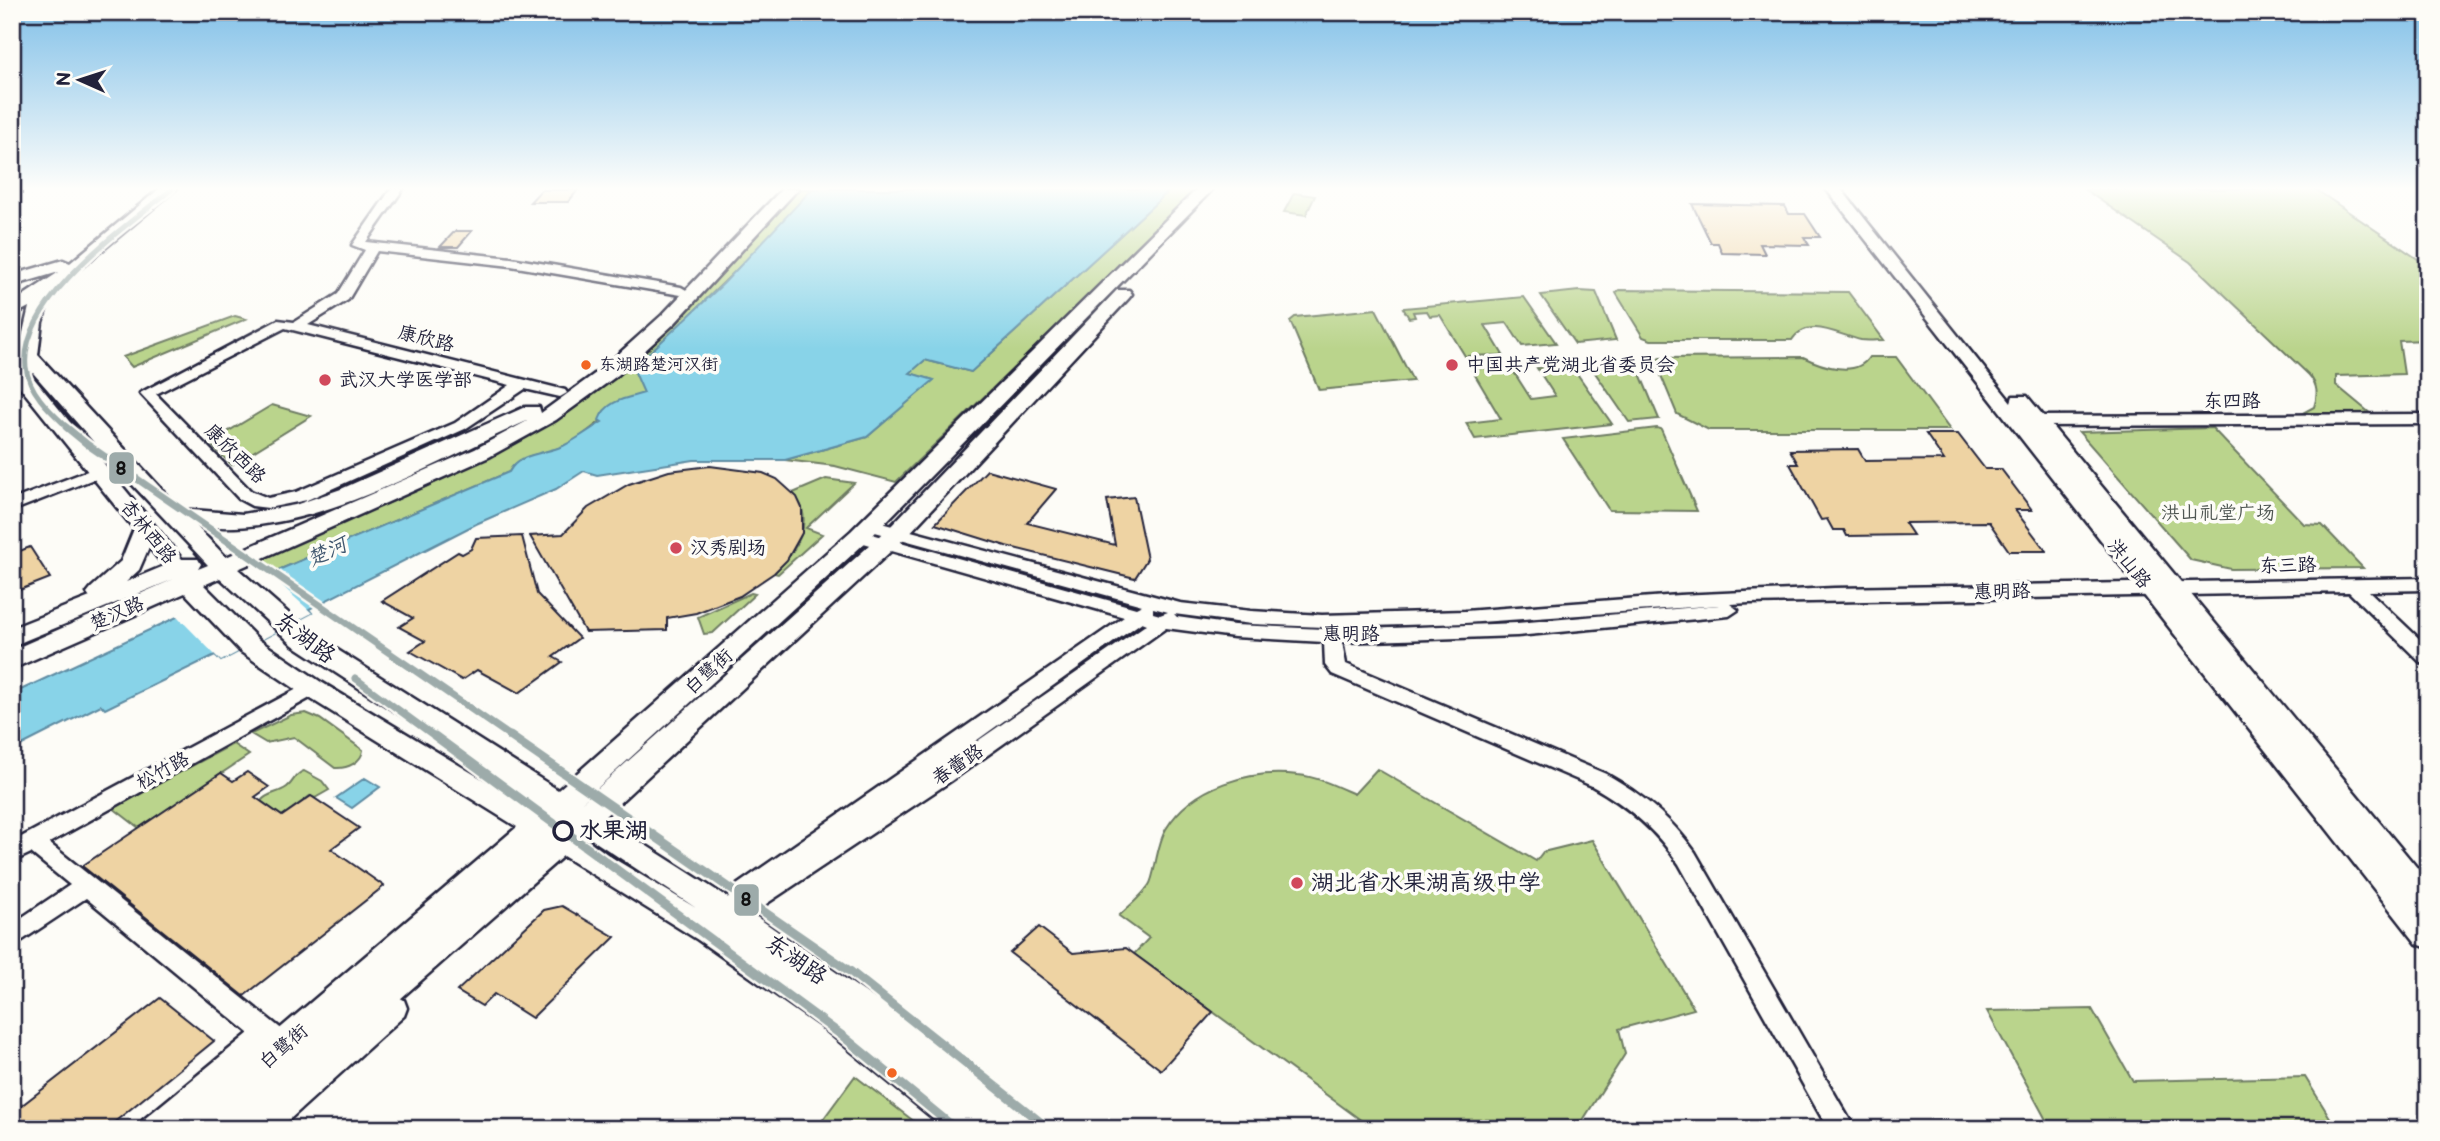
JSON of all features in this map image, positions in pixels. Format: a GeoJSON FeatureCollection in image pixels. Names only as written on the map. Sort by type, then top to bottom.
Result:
{"type":"FeatureCollection","features":[{"type":"Feature","properties":{"kind":"main road"},"geometry":{"type":"LineString","coordinates":[[12,301],[90,242]]}},
{"type":"Feature","properties":{"kind":"main road"},"geometry":{"type":"LineString","coordinates":[[12,311],[43,292],[104,242]]}},
{"type":"Feature","properties":{"kind":"main road"},"geometry":{"type":"LineString","coordinates":[[217,561],[348,494],[513,421],[560,393],[681,291],[727,242]]}},
{"type":"Feature","properties":{"kind":"main road"},"geometry":{"type":"LineString","coordinates":[[217,561],[501,444],[557,412],[612,368],[697,291],[742,242]]}},
{"type":"Feature","properties":{"kind":"main road","name":"白鹭街"},"geometry":{"type":"LineString","coordinates":[[227,1129],[380,998],[865,531],[1153,242]]}},
{"type":"Feature","properties":{"kind":"main road","name":"白鹭街"},"geometry":{"type":"LineString","coordinates":[[188,1129],[276,1040],[561,823],[891,538],[1171,242]]}},
{"type":"Feature","properties":{"kind":"main road","name":"洪山路"},"geometry":{"type":"LineString","coordinates":[[1877,242],[2160,589],[2428,903]]}},
{"type":"Feature","properties":{"kind":"main road","name":"洪山路"},"geometry":{"type":"LineString","coordinates":[[1890,242],[2037,421],[2160,589],[2428,935]]}},
{"type":"Feature","properties":{"kind":"main road"},"geometry":{"type":"LineString","coordinates":[[12,281],[63,265]]}},
{"type":"Feature","properties":{"kind":"main road"},"geometry":{"type":"LineString","coordinates":[[20,360],[43,292]]}},
{"type":"Feature","properties":{"kind":"main road","name":"杏林西路"},"geometry":{"type":"LineString","coordinates":[[12,337],[20,360],[99,472],[146,526],[189,583]]}},
{"type":"Feature","properties":{"kind":"main road","name":"杏林西路"},"geometry":{"type":"LineString","coordinates":[[20,360],[217,561]]}},
{"type":"Feature","properties":{"kind":"main road"},"geometry":{"type":"LineString","coordinates":[[173,515],[225,523],[261,522],[348,494]]}},
{"type":"Feature","properties":{"kind":"main road"},"geometry":{"type":"LineString","coordinates":[[54,620],[123,574],[137,555],[146,526]]}},
{"type":"Feature","properties":{"kind":"main road","name":"楚汉路"},"geometry":{"type":"LineString","coordinates":[[12,660],[189,583],[217,561]]}},
{"type":"Feature","properties":{"kind":"main road","name":"东湖路"},"geometry":{"type":"LineString","coordinates":[[217,561],[287,626],[832,1017],[972,1129]]}},
{"type":"Feature","properties":{"kind":"main road","name":"楚汉路"},"geometry":{"type":"LineString","coordinates":[[12,638],[54,620],[189,583]]}},
{"type":"Feature","properties":{"kind":"main road","name":"东湖路"},"geometry":{"type":"LineString","coordinates":[[189,583],[250,646],[312,688],[726,911],[885,1024],[1017,1129]]}},
{"type":"Feature","properties":{"kind":"street"},"geometry":{"type":"LineString","coordinates":[[360,242],[358,245],[511,262],[681,291]]}},
{"type":"Feature","properties":{"kind":"street"},"geometry":{"type":"LineString","coordinates":[[290,325],[347,293],[374,246]]}},
{"type":"Feature","properties":{"kind":"street","name":"康欣西路"},"geometry":{"type":"LineString","coordinates":[[290,325],[147,393],[236,485],[258,502],[274,503],[301,496],[460,426],[523,383]]}},
{"type":"Feature","properties":{"kind":"street","name":"康欣路"},"geometry":{"type":"LineString","coordinates":[[290,325],[560,393]]}},
{"type":"Feature","properties":{"kind":"street","name":"东四路"},"geometry":{"type":"LineString","coordinates":[[2037,421],[2428,419]]}},
{"type":"Feature","properties":{"kind":"street"},"geometry":{"type":"LineString","coordinates":[[12,506],[99,472]]}},
{"type":"Feature","properties":{"kind":"street","name":"惠明路"},"geometry":{"type":"LineString","coordinates":[[865,531],[1172,615],[1214,629],[1561,625],[1854,595],[2160,589]]}},
{"type":"Feature","properties":{"kind":"street","name":"东三路"},"geometry":{"type":"LineString","coordinates":[[2160,589],[2428,584]]}},
{"type":"Feature","properties":{"kind":"street"},"geometry":{"type":"LineString","coordinates":[[2353,586],[2428,658]]}},
{"type":"Feature","properties":{"kind":"street","name":"春蕾路"},"geometry":{"type":"LineString","coordinates":[[726,911],[1147,609]]}},
{"type":"Feature","properties":{"kind":"street","name":"春蕾路"},"geometry":{"type":"LineString","coordinates":[[726,911],[956,768],[1172,615]]}},
{"type":"Feature","properties":{"kind":"street"},"geometry":{"type":"LineString","coordinates":[[1332,629],[1334,665],[1339,669],[1599,780],[1629,796],[1656,817],[1687,858],[1842,1129]]}},
{"type":"Feature","properties":{"kind":"street","name":"松竹路"},"geometry":{"type":"LineString","coordinates":[[12,853],[312,688]]}},
{"type":"Feature","properties":{"kind":"street"},"geometry":{"type":"LineString","coordinates":[[33,842],[276,1040],[152,1129]]}},
{"type":"Feature","properties":{"kind":"street"},"geometry":{"type":"LineString","coordinates":[[12,937],[87,885]]}},
{"type":"Feature","properties":{"kind":"street"},"geometry":{"type":"LineString","coordinates":[[260,1129],[395,1008],[380,998]]}},
{"type":"Feature","properties":{"kind":"green space"},"geometry":{"type":"Polygon","coordinates":[[[743,242],[765,242],[690,315],[645,393],[624,403],[573,441],[519,461],[509,472],[269,574],[262,568],[262,560],[271,553],[478,462],[557,418],[594,392],[743,242]]]}},
{"type":"Feature","properties":{"kind":"green space"},"geometry":{"type":"Polygon","coordinates":[[[1113,242],[1143,242],[896,482],[835,466],[785,460],[867,437],[933,380],[909,373],[925,360],[971,372],[1113,242]]]}},
{"type":"Feature","properties":{"kind":"green space"},"geometry":{"type":"Polygon","coordinates":[[[2161,242],[2393,242],[2428,266],[2428,340],[2399,341],[2404,374],[2336,376],[2336,385],[2371,414],[2301,414],[2314,407],[2317,394],[2312,379],[2190,262],[2161,242]]]}},
{"type":"Feature","properties":{"kind":"green space"},"geometry":{"type":"Polygon","coordinates":[[[1619,290],[1848,292],[1884,340],[1861,340],[1815,328],[1799,333],[1792,340],[1651,340],[1643,337],[1616,293],[1619,290]]]}},
{"type":"Feature","properties":{"kind":"green space"},"geometry":{"type":"Polygon","coordinates":[[[1596,292],[1616,340],[1575,344],[1541,295],[1596,292]]]}},
{"type":"Feature","properties":{"kind":"green space"},"geometry":{"type":"Polygon","coordinates":[[[1524,297],[1556,343],[1522,346],[1507,323],[1485,325],[1503,355],[1465,356],[1440,315],[1430,316],[1427,311],[1413,312],[1415,317],[1409,318],[1403,308],[1524,297]]]}},
{"type":"Feature","properties":{"kind":"green space"},"geometry":{"type":"Polygon","coordinates":[[[1376,309],[1413,381],[1319,390],[1290,321],[1295,317],[1376,309]]]}},
{"type":"Feature","properties":{"kind":"green space"},"geometry":{"type":"Polygon","coordinates":[[[235,316],[246,319],[132,367],[123,357],[235,316]]]}},
{"type":"Feature","properties":{"kind":"green space"},"geometry":{"type":"Polygon","coordinates":[[[1803,357],[1819,364],[1847,369],[1856,367],[1869,357],[1896,357],[1950,430],[1709,430],[1677,414],[1655,361],[1660,358],[1803,357]]]}},
{"type":"Feature","properties":{"kind":"green space"},"geometry":{"type":"Polygon","coordinates":[[[1620,358],[1636,364],[1659,419],[1629,422],[1587,361],[1620,358]]]}},
{"type":"Feature","properties":{"kind":"green space"},"geometry":{"type":"Polygon","coordinates":[[[1508,363],[1531,399],[1555,396],[1537,368],[1571,365],[1612,424],[1475,439],[1466,423],[1501,419],[1472,370],[1508,363]]]}},
{"type":"Feature","properties":{"kind":"green space"},"geometry":{"type":"Polygon","coordinates":[[[272,405],[311,416],[232,465],[209,443],[272,405]]]}},
{"type":"Feature","properties":{"kind":"green space","name":"洪山礼堂广场"},"geometry":{"type":"Polygon","coordinates":[[[2212,428],[2304,524],[2322,525],[2363,568],[2231,569],[2191,560],[2079,432],[2212,428]]]}},
{"type":"Feature","properties":{"kind":"green space"},"geometry":{"type":"Polygon","coordinates":[[[1661,429],[1697,511],[1609,510],[1563,439],[1661,429]]]}},
{"type":"Feature","properties":{"kind":"green space"},"geometry":{"type":"Polygon","coordinates":[[[826,479],[854,483],[806,528],[822,534],[778,574],[774,573],[790,556],[801,536],[803,514],[793,493],[826,479]]]}},
{"type":"Feature","properties":{"kind":"green space"},"geometry":{"type":"Polygon","coordinates":[[[751,593],[755,594],[713,633],[704,634],[698,617],[751,593]]]}},
{"type":"Feature","properties":{"kind":"green space"},"geometry":{"type":"Polygon","coordinates":[[[306,713],[320,719],[363,750],[360,758],[349,766],[335,768],[294,737],[266,743],[251,734],[291,715],[306,713]]]}},
{"type":"Feature","properties":{"kind":"green space"},"geometry":{"type":"Polygon","coordinates":[[[233,744],[249,755],[139,828],[113,808],[233,744]]]}},
{"type":"Feature","properties":{"kind":"green space","name":"湖北省水果湖高级中学"},"geometry":{"type":"Polygon","coordinates":[[[1377,769],[1536,861],[1543,852],[1592,840],[1694,1009],[1619,1029],[1625,1054],[1583,1120],[1537,1129],[1373,1129],[1134,954],[1149,938],[1119,916],[1149,885],[1166,829],[1177,814],[1191,802],[1207,791],[1242,778],[1280,774],[1313,778],[1354,794],[1377,769]]]}},
{"type":"Feature","properties":{"kind":"green space"},"geometry":{"type":"Polygon","coordinates":[[[304,771],[322,781],[329,790],[315,798],[310,796],[282,816],[261,801],[287,787],[304,771]]]}},
{"type":"Feature","properties":{"kind":"green space"},"geometry":{"type":"Polygon","coordinates":[[[2092,1009],[2133,1081],[2305,1077],[2337,1129],[2051,1129],[1987,1011],[2092,1009]]]}},
{"type":"Feature","properties":{"kind":"green space"},"geometry":{"type":"Polygon","coordinates":[[[855,1076],[924,1129],[816,1129],[855,1076]]]}},
{"type":"Feature","properties":{"kind":"water","name":"楚河"},"geometry":{"type":"Polygon","coordinates":[[[762,242],[1113,242],[971,372],[925,360],[910,373],[934,380],[867,437],[785,460],[694,460],[597,475],[584,471],[556,489],[476,524],[309,609],[312,613],[221,661],[215,655],[105,709],[101,705],[12,750],[12,694],[269,574],[509,472],[513,465],[526,457],[563,446],[602,422],[599,420],[602,413],[612,404],[644,393],[633,368],[724,283],[762,242]]]}},
{"type":"Feature","properties":{"kind":"water"},"geometry":{"type":"Polygon","coordinates":[[[365,778],[380,787],[352,808],[336,798],[365,778]]]}},
{"type":"Feature","properties":{"kind":"pier"},"geometry":{"type":"Polygon","coordinates":[[[267,572],[312,613],[221,661],[176,615],[267,572]]]}},
{"type":"Feature","properties":{"kind":"building"},"geometry":{"type":"Polygon","coordinates":[[[444,242],[462,242],[458,247],[440,247],[444,242]]]}},
{"type":"Feature","properties":{"kind":"building"},"geometry":{"type":"Polygon","coordinates":[[[1807,242],[1809,245],[1760,244],[1765,254],[1722,253],[1718,243],[1711,243],[1807,242]]]}},
{"type":"Feature","properties":{"kind":"building"},"geometry":{"type":"Polygon","coordinates":[[[1926,434],[1958,434],[1985,469],[2001,469],[2032,510],[2015,510],[2046,551],[2009,551],[1989,522],[1905,523],[1913,535],[1847,536],[1844,530],[1833,530],[1827,519],[1821,520],[1790,464],[1798,464],[1790,450],[1858,449],[1865,461],[1944,460],[1926,434]]]}},
{"type":"Feature","properties":{"kind":"building","name":"汉秀剧场"},"geometry":{"type":"Polygon","coordinates":[[[710,466],[763,473],[777,479],[797,497],[802,508],[802,533],[787,560],[774,573],[740,596],[696,613],[667,618],[667,630],[585,632],[530,536],[563,534],[588,508],[629,484],[669,471],[710,466]]]}},
{"type":"Feature","properties":{"kind":"building"},"geometry":{"type":"Polygon","coordinates":[[[987,470],[1056,489],[1027,523],[1115,545],[1107,500],[1134,497],[1147,559],[1135,578],[1006,546],[935,524],[987,470]]]}},
{"type":"Feature","properties":{"kind":"building"},"geometry":{"type":"Polygon","coordinates":[[[522,536],[537,594],[579,638],[553,657],[562,662],[519,693],[477,670],[462,680],[410,651],[425,641],[399,627],[413,618],[382,601],[458,552],[462,554],[471,549],[476,538],[522,536]]]}},
{"type":"Feature","properties":{"kind":"building"},"geometry":{"type":"Polygon","coordinates":[[[30,547],[50,578],[12,593],[12,554],[30,547]]]}},
{"type":"Feature","properties":{"kind":"building"},"geometry":{"type":"Polygon","coordinates":[[[247,772],[269,787],[255,797],[282,816],[311,796],[359,828],[331,849],[384,886],[244,996],[82,866],[221,773],[233,781],[247,772]]]}},
{"type":"Feature","properties":{"kind":"building"},"geometry":{"type":"Polygon","coordinates":[[[562,906],[615,937],[532,1018],[494,994],[482,1006],[457,991],[544,910],[562,906]]]}},
{"type":"Feature","properties":{"kind":"building"},"geometry":{"type":"Polygon","coordinates":[[[1039,927],[1073,953],[1126,948],[1213,1012],[1161,1070],[1010,953],[1039,927]]]}},
{"type":"Feature","properties":{"kind":"building"},"geometry":{"type":"Polygon","coordinates":[[[160,998],[214,1041],[106,1129],[12,1129],[12,1113],[160,998]]]}},
{"type":"Feature","properties":{"kind":"transit line","name":"8"},"geometry":{"type":"LineString","coordinates":[[107,242],[58,292],[40,317],[28,342],[26,366],[29,378],[41,401],[59,420],[88,445],[851,972],[1049,1129]]}},
{"type":"Feature","properties":{"kind":"transit line","name":"8"},"geometry":{"type":"LineString","coordinates":[[355,678],[844,1037],[956,1129]]}},
{"type":"Feature","properties":{"kind":"place","name":"东湖路楚河汉街"},"geometry":{"type":"Point","coordinates":[586,365]}},
{"type":"Feature","properties":{"kind":"place","name":"中国共产党湖北省委员会"},"geometry":{"type":"Point","coordinates":[1452,365]}},
{"type":"Feature","properties":{"kind":"place","name":"武汉大学医学部"},"geometry":{"type":"Point","coordinates":[325,380]}},
{"type":"Feature","properties":{"kind":"place","name":"汉秀剧场"},"geometry":{"type":"Point","coordinates":[676,548]}},
{"type":"Feature","properties":{"kind":"place","name":"水果湖"},"geometry":{"type":"Point","coordinates":[563,831]}},
{"type":"Feature","properties":{"kind":"place","name":"湖北省水果湖高级中学"},"geometry":{"type":"Point","coordinates":[1297,883]}}]}
